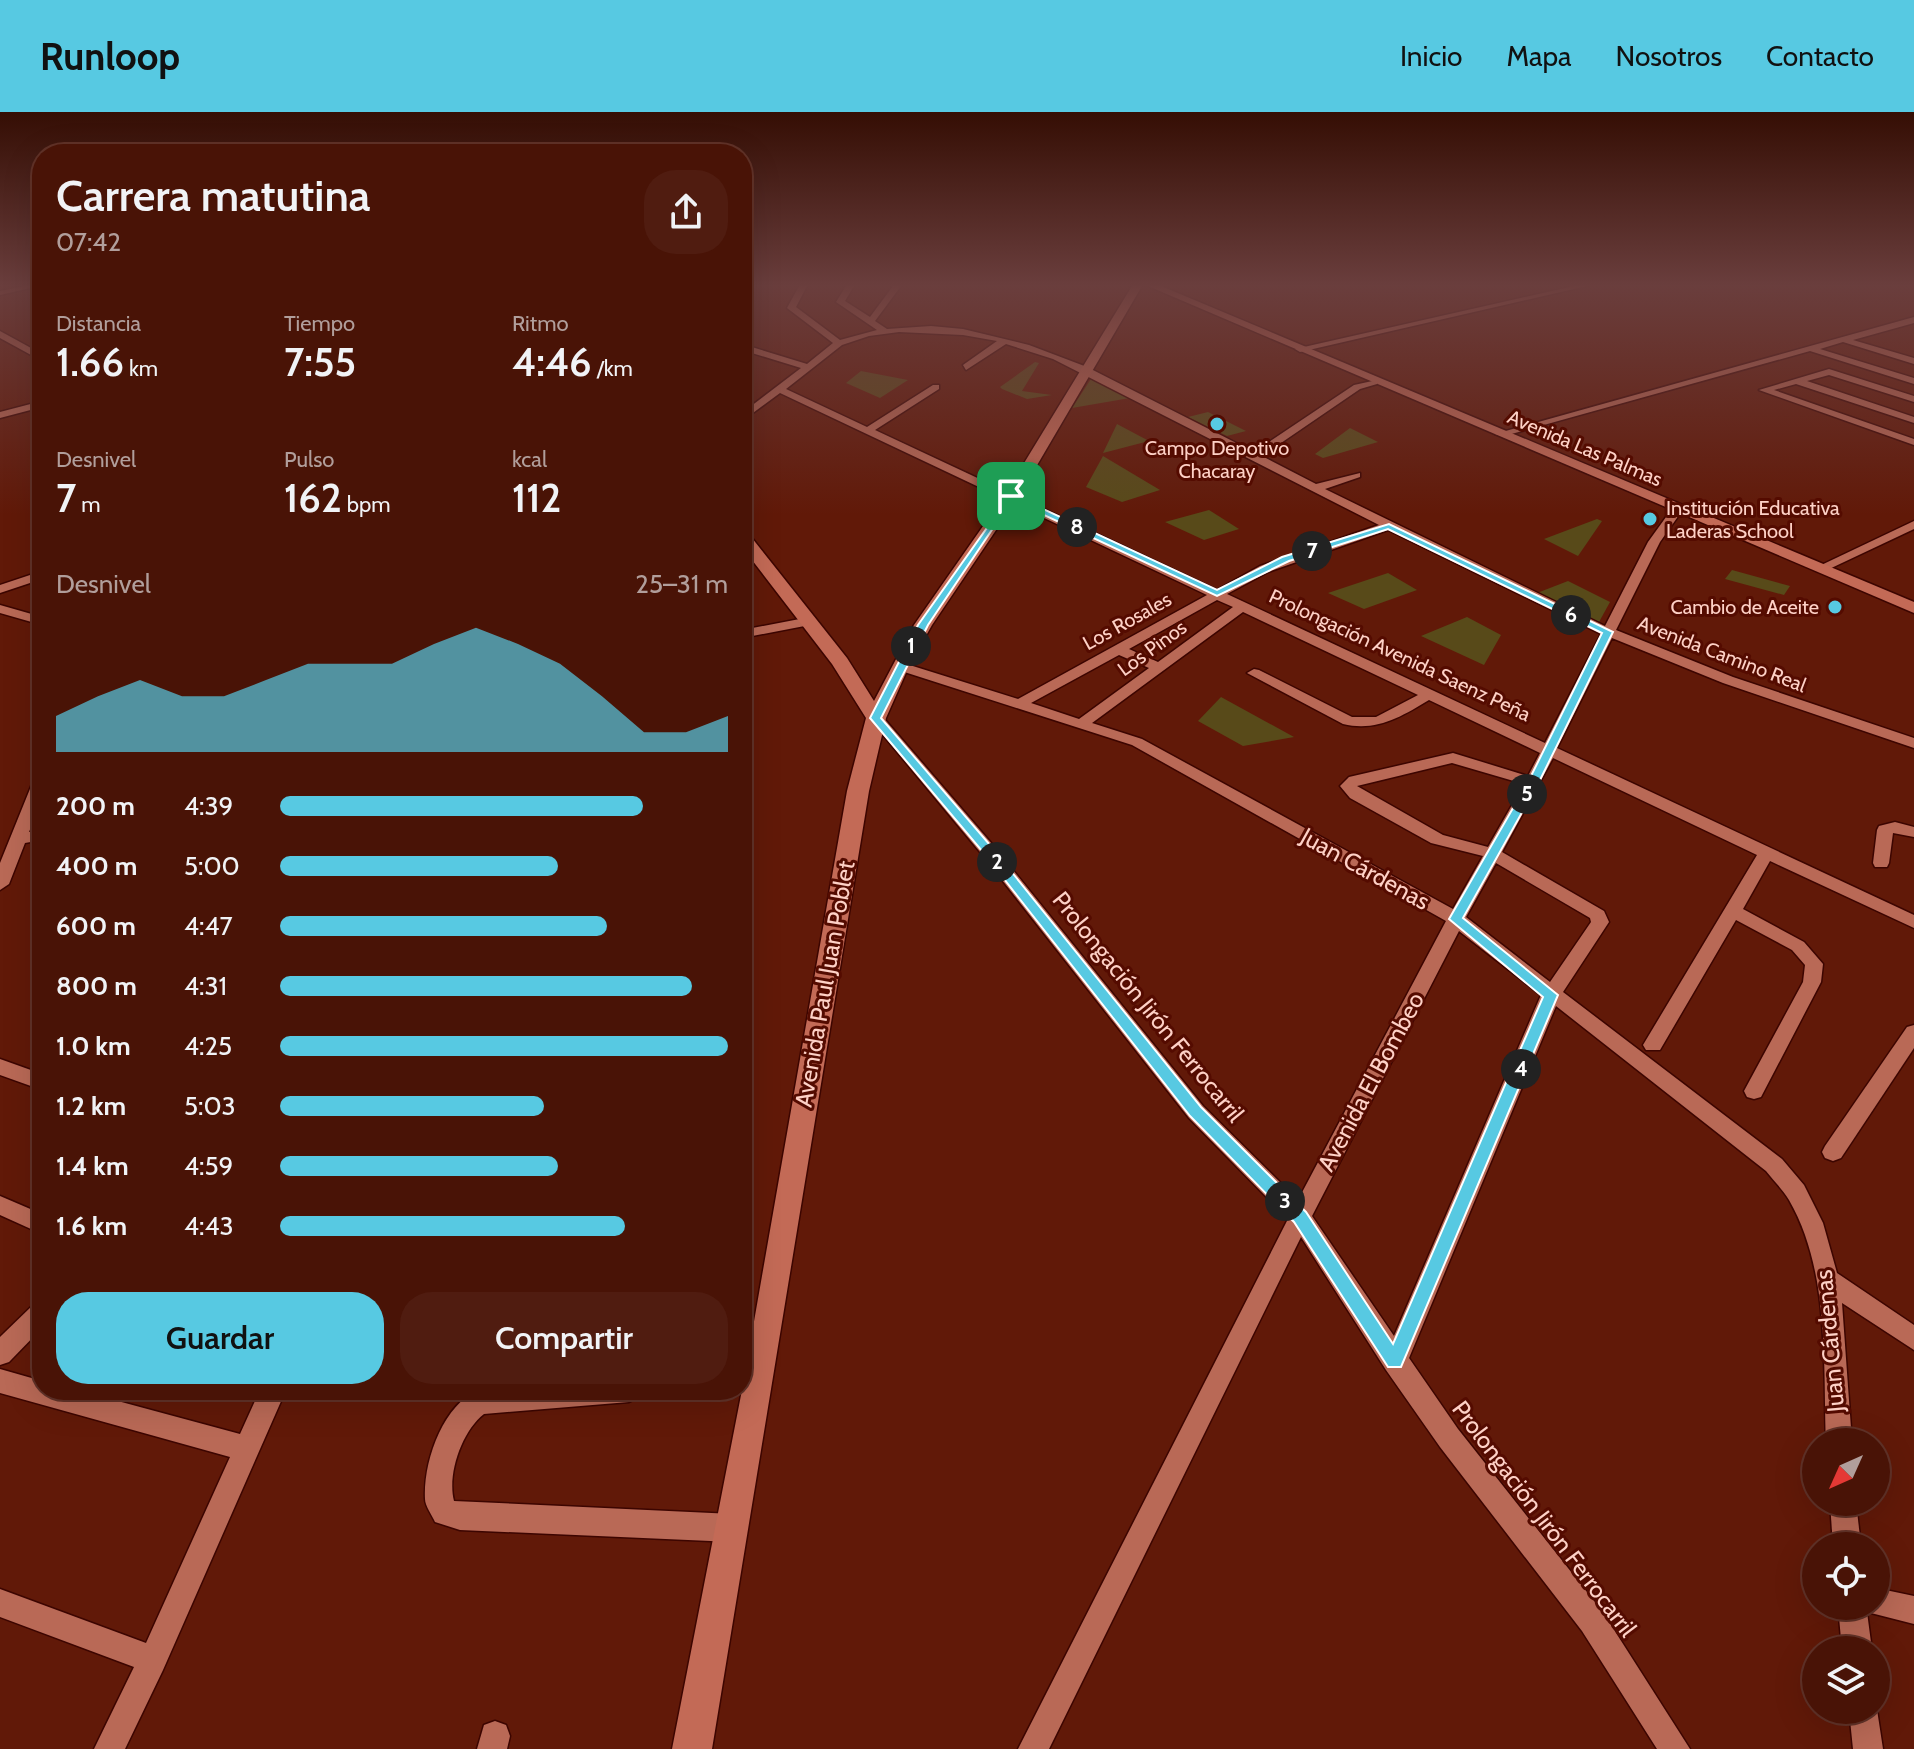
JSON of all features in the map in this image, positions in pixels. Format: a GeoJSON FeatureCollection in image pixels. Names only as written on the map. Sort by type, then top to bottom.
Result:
{"type":"FeatureCollection","features":[{"type":"Feature","properties":{"kind":"street"},"geometry":{"type":"LineString","coordinates":[[793,362],[808,367]]}},
{"type":"Feature","properties":{"kind":"street","name":"Avenida Camino Real"},"geometry":{"type":"LineString","coordinates":[[752,410],[814,362]]}},
{"type":"Feature","properties":{"kind":"street"},"geometry":{"type":"LineString","coordinates":[[966,367],[973,362]]}},
{"type":"Feature","properties":{"kind":"street","name":"Avenida Camino Real"},"geometry":{"type":"LineString","coordinates":[[1068,362],[1389,526],[1608,632],[1728,680],[1914,743]]}},
{"type":"Feature","properties":{"kind":"street","name":"Avenida Paul Juan Poblet"},"geometry":{"type":"LineString","coordinates":[[752,1376],[856,807],[876,718],[923,625],[1011,496],[1088,362]]}},
{"type":"Feature","properties":{"kind":"street","name":"Avenida Las Palmas"},"geometry":{"type":"LineString","coordinates":[[1330,362],[1914,608]]}},
{"type":"Feature","properties":{"kind":"street"},"geometry":{"type":"LineString","coordinates":[[1500,434],[1763,362]]}},
{"type":"Feature","properties":{"kind":"street"},"geometry":{"type":"LineString","coordinates":[[1855,362],[1914,381]]}},
{"type":"Feature","properties":{"kind":"street"},"geometry":{"type":"LineString","coordinates":[[1914,399],[1829,372],[1764,390],[1914,442]]}},
{"type":"Feature","properties":{"kind":"street"},"geometry":{"type":"LineString","coordinates":[[1797,381],[1914,420]]}},
{"type":"Feature","properties":{"kind":"street"},"geometry":{"type":"LineString","coordinates":[[1254,457],[1357,387],[1374,382]]}},
{"type":"Feature","properties":{"kind":"street"},"geometry":{"type":"LineString","coordinates":[[869,430],[936,387]]}},
{"type":"Feature","properties":{"kind":"street","name":"Prolongación Avenida Saenz Peña"},"geometry":{"type":"LineString","coordinates":[[779,389],[1914,922]]}},
{"type":"Feature","properties":{"kind":"street"},"geometry":{"type":"LineString","coordinates":[[0,415],[32,407]]}},
{"type":"Feature","properties":{"kind":"street"},"geometry":{"type":"LineString","coordinates":[[1315,488],[1356,475]]}},
{"type":"Feature","properties":{"kind":"street","name":"Avenida El Bombeo"},"geometry":{"type":"LineString","coordinates":[[1033,1749],[1300,1217],[1456,919],[1550,750],[1654,542],[1678,508]]}},
{"type":"Feature","properties":{"kind":"street"},"geometry":{"type":"LineString","coordinates":[[1821,568],[1914,525]]}},
{"type":"Feature","properties":{"kind":"street","name":"Los Rosales"},"geometry":{"type":"LineString","coordinates":[[1021,703],[1217,593],[1285,559],[1389,526]]}},
{"type":"Feature","properties":{"kind":"street","name":"Prolongación Jirón Ferrocarril"},"geometry":{"type":"LineString","coordinates":[[752,548],[810,621],[876,718],[986,848],[1196,1112],[1300,1217],[1449,1438],[1592,1621],[1675,1749]]}},
{"type":"Feature","properties":{"kind":"street"},"geometry":{"type":"LineString","coordinates":[[0,589],[32,578]]}},
{"type":"Feature","properties":{"kind":"street","name":"Los Pinos"},"geometry":{"type":"LineString","coordinates":[[1084,722],[1243,606]]}},
{"type":"Feature","properties":{"kind":"street"},"geometry":{"type":"LineString","coordinates":[[0,609],[32,618]]}},
{"type":"Feature","properties":{"kind":"street"},"geometry":{"type":"LineString","coordinates":[[752,632],[810,621]]}},
{"type":"Feature","properties":{"kind":"street"},"geometry":{"type":"LineString","coordinates":[[1117,649],[1159,667]]}},
{"type":"Feature","properties":{"kind":"street","name":"Juan Cárdenas"},"geometry":{"type":"LineString","coordinates":[[900,666],[1084,722],[1137,742],[1456,919],[1794,1184],[1814,1228],[1827,1279],[1838,1428]]}},
{"type":"Feature","properties":{"kind":"street"},"geometry":{"type":"LineString","coordinates":[[1254,673],[1348,721],[1362,725],[1383,721],[1429,694]]}},
{"type":"Feature","properties":{"kind":"street"},"geometry":{"type":"LineString","coordinates":[[858,690],[879,693],[889,690]]}},
{"type":"Feature","properties":{"kind":"street"},"geometry":{"type":"LineString","coordinates":[[1395,1362],[1551,995],[1600,922],[1598,915],[1494,854],[1437,839],[1351,792],[1349,783],[1453,758],[1533,782]]}},
{"type":"Feature","properties":{"kind":"street"},"geometry":{"type":"LineString","coordinates":[[0,884],[32,806]]}},
{"type":"Feature","properties":{"kind":"street"},"geometry":{"type":"LineString","coordinates":[[1881,863],[1885,830],[1895,827],[1914,832]]}},
{"type":"Feature","properties":{"kind":"street"},"geometry":{"type":"LineString","coordinates":[[20,838],[32,836]]}},
{"type":"Feature","properties":{"kind":"street"},"geometry":{"type":"LineString","coordinates":[[1653,1045],[1767,853]]}},
{"type":"Feature","properties":{"kind":"street"},"geometry":{"type":"LineString","coordinates":[[1731,910],[1798,946],[1814,964],[1812,982],[1754,1091]]}},
{"type":"Feature","properties":{"kind":"street"},"geometry":{"type":"LineString","coordinates":[[1833,1152],[1914,1032]]}},
{"type":"Feature","properties":{"kind":"street"},"geometry":{"type":"LineString","coordinates":[[0,1067],[32,1078]]}},
{"type":"Feature","properties":{"kind":"street"},"geometry":{"type":"LineString","coordinates":[[0,1205],[32,1219]]}},
{"type":"Feature","properties":{"kind":"street"},"geometry":{"type":"LineString","coordinates":[[1827,1279],[1914,1339]]}},
{"type":"Feature","properties":{"kind":"street"},"geometry":{"type":"LineString","coordinates":[[3,1346],[32,1321]]}},
{"type":"Feature","properties":{"kind":"street"},"geometry":{"type":"LineString","coordinates":[[0,1381],[32,1390]]}},
{"type":"Feature","properties":{"kind":"street"},"geometry":{"type":"LineString","coordinates":[[69,1400],[247,1449]]}},
{"type":"Feature","properties":{"kind":"street"},"geometry":{"type":"LineString","coordinates":[[109,1749],[153,1660],[269,1400]]}},
{"type":"Feature","properties":{"kind":"street"},"geometry":{"type":"LineString","coordinates":[[504,1400],[479,1402],[463,1411],[450,1432],[438,1500],[445,1512],[460,1516],[733,1528]]}},
{"type":"Feature","properties":{"kind":"street","name":"Avenida Paul Juan Poblet"},"geometry":{"type":"LineString","coordinates":[[692,1749],[733,1528],[749,1400]]}},
{"type":"Feature","properties":{"kind":"street"},"geometry":{"type":"LineString","coordinates":[[0,1603],[153,1660]]}},
{"type":"Feature","properties":{"kind":"street"},"geometry":{"type":"LineString","coordinates":[[1890,1605],[1914,1610]]}},
{"type":"Feature","properties":{"kind":"street"},"geometry":{"type":"LineString","coordinates":[[1865,1724],[1868,1749]]}},
{"type":"Feature","properties":{"kind":"shaded area"},"geometry":{"type":"Polygon","coordinates":[[[1037,362],[1039,363],[1022,391],[1052,395],[1027,399],[1000,387],[1037,362]]]}},
{"type":"Feature","properties":{"kind":"shaded area"},"geometry":{"type":"Polygon","coordinates":[[[861,371],[908,380],[880,398],[846,383],[861,371]]]}},
{"type":"Feature","properties":{"kind":"shaded area"},"geometry":{"type":"Polygon","coordinates":[[[1091,379],[1096,380],[1130,398],[1072,408],[1091,379]]]}},
{"type":"Feature","properties":{"kind":"shaded area","name":"Campo Depotivo Chacaray"},"geometry":{"type":"Polygon","coordinates":[[[1208,412],[1246,431],[1227,436],[1188,417],[1208,412]]]}},
{"type":"Feature","properties":{"kind":"shaded area"},"geometry":{"type":"Polygon","coordinates":[[[1117,424],[1149,441],[1103,453],[1117,424]]]}},
{"type":"Feature","properties":{"kind":"shaded area"},"geometry":{"type":"Polygon","coordinates":[[[1350,428],[1378,442],[1323,458],[1315,454],[1350,428]]]}},
{"type":"Feature","properties":{"kind":"shaded area"},"geometry":{"type":"Polygon","coordinates":[[[1103,456],[1160,490],[1122,502],[1086,487],[1103,456]]]}},
{"type":"Feature","properties":{"kind":"shaded area"},"geometry":{"type":"Polygon","coordinates":[[[1209,510],[1239,529],[1204,540],[1165,522],[1209,510]]]}},
{"type":"Feature","properties":{"kind":"shaded area"},"geometry":{"type":"Polygon","coordinates":[[[1597,519],[1602,521],[1578,556],[1544,539],[1597,519]]]}},
{"type":"Feature","properties":{"kind":"shaded area"},"geometry":{"type":"Polygon","coordinates":[[[1732,570],[1790,586],[1784,595],[1725,579],[1732,570]]]}},
{"type":"Feature","properties":{"kind":"shaded area"},"geometry":{"type":"Polygon","coordinates":[[[1388,573],[1417,590],[1364,609],[1328,593],[1388,573]]]}},
{"type":"Feature","properties":{"kind":"shaded area"},"geometry":{"type":"Polygon","coordinates":[[[1568,581],[1610,602],[1599,622],[1537,593],[1568,581]]]}},
{"type":"Feature","properties":{"kind":"shaded area"},"geometry":{"type":"Polygon","coordinates":[[[1467,617],[1501,635],[1484,665],[1421,636],[1467,617]]]}},
{"type":"Feature","properties":{"kind":"shaded area"},"geometry":{"type":"Polygon","coordinates":[[[1221,697],[1294,737],[1243,746],[1198,721],[1221,697]]]}},
{"type":"Feature","properties":{"kind":"place","name":"Campo Depotivo Chacaray"},"geometry":{"type":"Point","coordinates":[1217,424]}},
{"type":"Feature","properties":{"kind":"place","name":"Institución Educativa Laderas School"},"geometry":{"type":"Point","coordinates":[1650,519]}},
{"type":"Feature","properties":{"kind":"place","name":"Cambio de Aceite"},"geometry":{"type":"Point","coordinates":[1835,607]}},
{"type":"Feature","properties":{"kind":"route"},"geometry":{"type":"LineString","coordinates":[[1011,496],[1217,593],[1285,559],[1389,526],[1608,632],[1550,750],[1456,919],[1551,995],[1395,1362],[1300,1217],[1196,1112],[986,848],[876,718],[923,625],[1011,496]]}}]}
